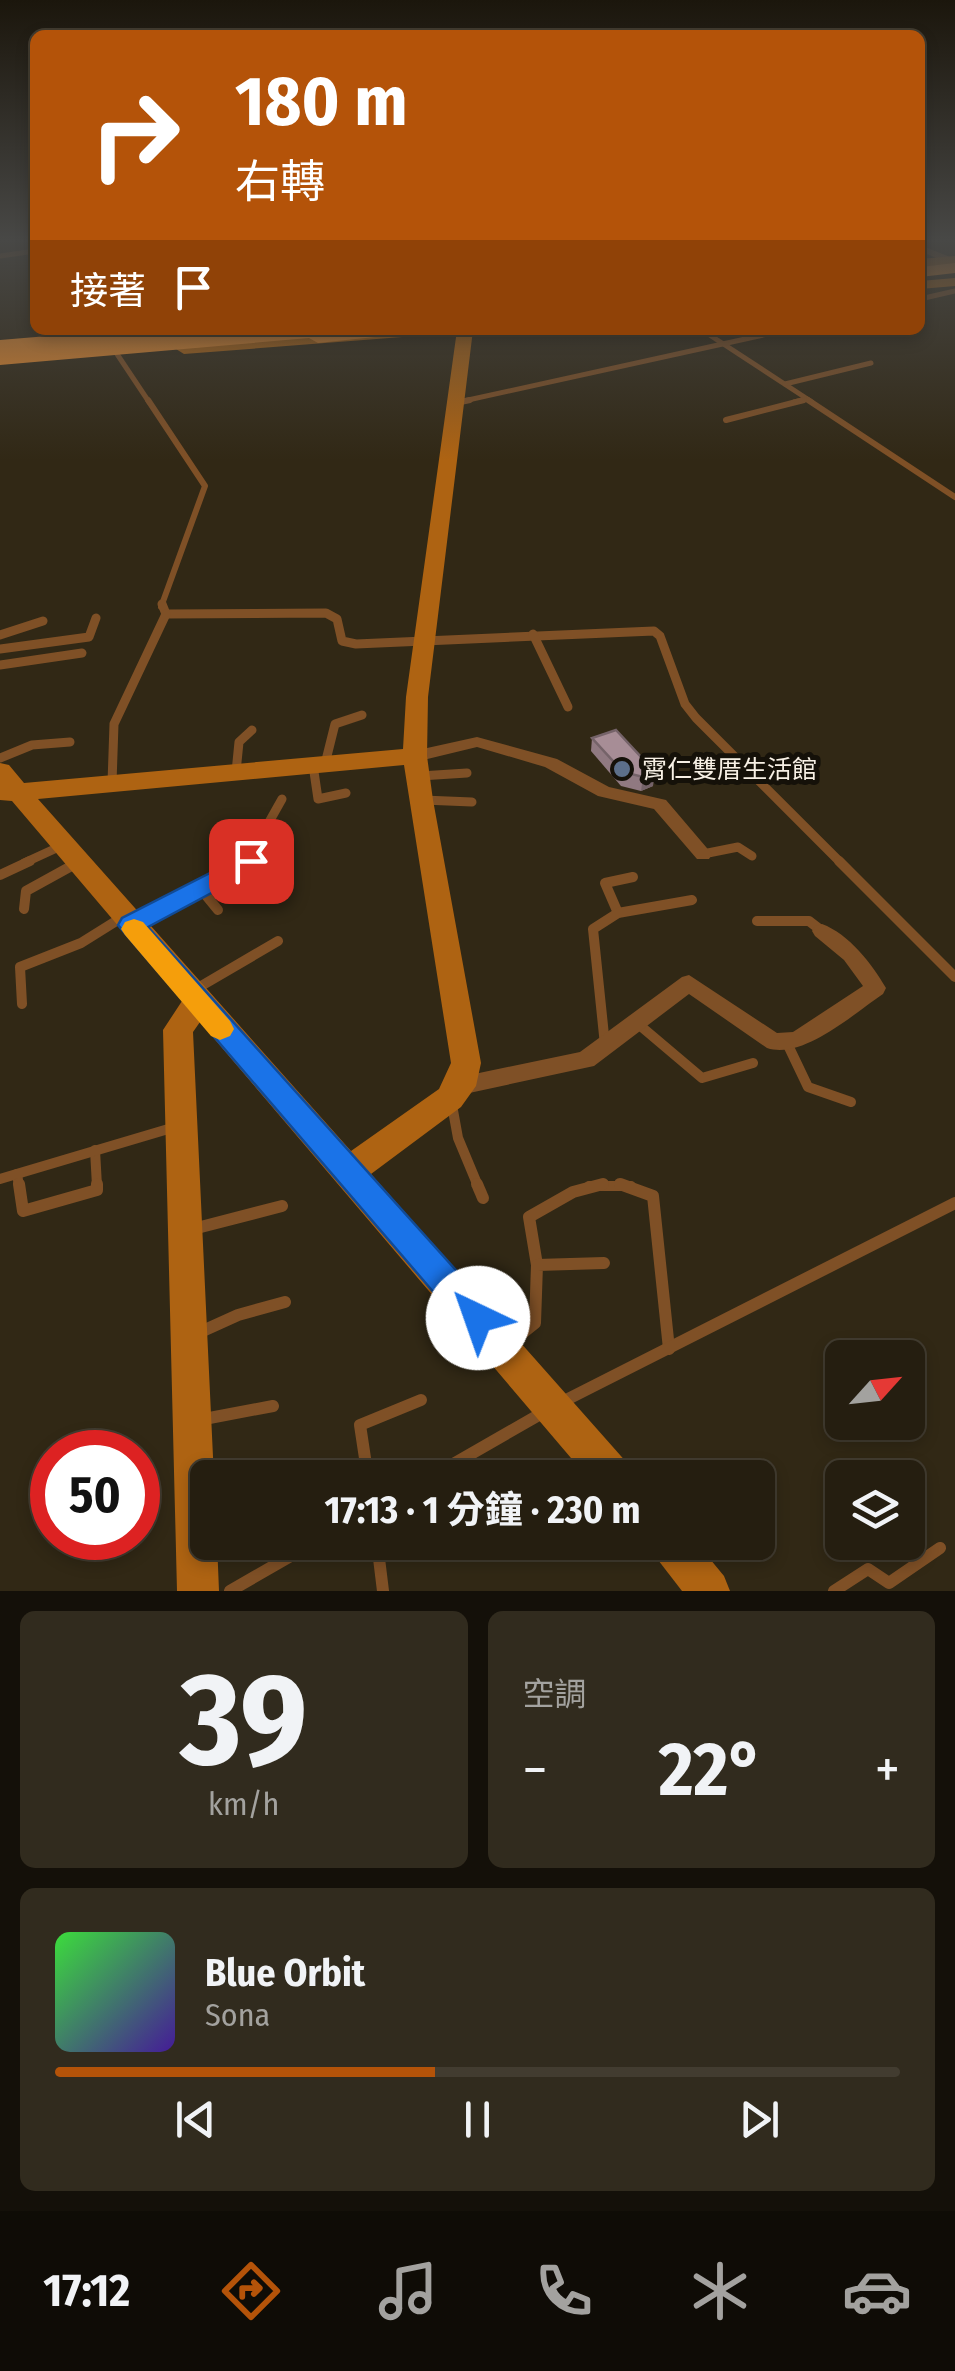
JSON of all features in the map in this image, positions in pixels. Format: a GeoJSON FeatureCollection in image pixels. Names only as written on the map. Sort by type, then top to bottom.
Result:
{"type":"FeatureCollection","features":[{"type":"Feature","properties":{"kind":"highway"},"geometry":{"type":"LineString","coordinates":[[0,355],[182,335]]}},
{"type":"Feature","properties":{"kind":"highway"},"geometry":{"type":"LineString","coordinates":[[0,355],[269,335]]}},
{"type":"Feature","properties":{"kind":"highway"},"geometry":{"type":"LineString","coordinates":[[140,352],[336,335]]}},
{"type":"Feature","properties":{"kind":"main road"},"geometry":{"type":"LineString","coordinates":[[0,355],[91,335]]}},
{"type":"Feature","properties":{"kind":"main road"},"geometry":{"type":"LineString","coordinates":[[0,355],[155,335]]}},
{"type":"Feature","properties":{"kind":"main road"},"geometry":{"type":"LineString","coordinates":[[0,355],[294,335]]}},
{"type":"Feature","properties":{"kind":"main road"},"geometry":{"type":"LineString","coordinates":[[0,355],[117,354],[363,335]]}},
{"type":"Feature","properties":{"kind":"main road"},"geometry":{"type":"LineString","coordinates":[[348,1172],[455,1092],[466,1063],[418,777],[424,642],[465,335]]}},
{"type":"Feature","properties":{"kind":"main road"},"geometry":{"type":"LineString","coordinates":[[6,785],[112,783],[319,764],[418,777]]}},
{"type":"Feature","properties":{"kind":"main road"},"geometry":{"type":"LineString","coordinates":[[6,785],[599,1460]]}},
{"type":"Feature","properties":{"kind":"main road"},"geometry":{"type":"LineString","coordinates":[[193,998],[178,1030],[198,1591]]}},
{"type":"Feature","properties":{"kind":"main road"},"geometry":{"type":"LineString","coordinates":[[684,1560],[710,1591]]}},
{"type":"Feature","properties":{"kind":"street"},"geometry":{"type":"LineString","coordinates":[[418,777],[477,742],[551,763],[604,792],[660,804],[703,854]]}},
{"type":"Feature","properties":{"kind":"street"},"geometry":{"type":"LineString","coordinates":[[455,1092],[586,1060],[689,984],[774,1042],[797,1040],[876,988],[851,955],[822,931]]}},
{"type":"Feature","properties":{"kind":"lane"},"geometry":{"type":"LineString","coordinates":[[710,335],[955,497]]}},
{"type":"Feature","properties":{"kind":"lane"},"geometry":{"type":"LineString","coordinates":[[456,403],[764,335]]}},
{"type":"Feature","properties":{"kind":"lane"},"geometry":{"type":"LineString","coordinates":[[117,354],[205,486],[161,607],[166,614]]}},
{"type":"Feature","properties":{"kind":"lane"},"geometry":{"type":"LineString","coordinates":[[784,384],[871,363]]}},
{"type":"Feature","properties":{"kind":"lane"},"geometry":{"type":"LineString","coordinates":[[726,420],[808,399]]}},
{"type":"Feature","properties":{"kind":"lane"},"geometry":{"type":"LineString","coordinates":[[166,614],[326,613],[336,619],[342,641],[349,644],[654,631],[660,636],[685,704],[696,718],[955,977]]}},
{"type":"Feature","properties":{"kind":"lane"},"geometry":{"type":"LineString","coordinates":[[112,783],[114,724],[166,614]]}},
{"type":"Feature","properties":{"kind":"lane"},"geometry":{"type":"LineString","coordinates":[[0,649],[90,638],[96,618]]}},
{"type":"Feature","properties":{"kind":"lane"},"geometry":{"type":"LineString","coordinates":[[0,636],[43,621]]}},
{"type":"Feature","properties":{"kind":"lane"},"geometry":{"type":"LineString","coordinates":[[533,634],[568,707]]}},
{"type":"Feature","properties":{"kind":"lane"},"geometry":{"type":"LineString","coordinates":[[0,665],[82,653]]}},
{"type":"Feature","properties":{"kind":"lane"},"geometry":{"type":"LineString","coordinates":[[346,792],[318,799],[319,764],[335,724],[362,715]]}},
{"type":"Feature","properties":{"kind":"lane"},"geometry":{"type":"LineString","coordinates":[[236,772],[238,742],[252,730]]}},
{"type":"Feature","properties":{"kind":"lane"},"geometry":{"type":"LineString","coordinates":[[0,758],[32,745],[70,742]]}},
{"type":"Feature","properties":{"kind":"lane"},"geometry":{"type":"LineString","coordinates":[[418,777],[466,774]]}},
{"type":"Feature","properties":{"kind":"lane"},"geometry":{"type":"LineString","coordinates":[[418,777],[472,802]]}},
{"type":"Feature","properties":{"kind":"lane"},"geometry":{"type":"LineString","coordinates":[[22,1004],[20,968],[200,888],[251,861],[282,799]]}},
{"type":"Feature","properties":{"kind":"lane"},"geometry":{"type":"LineString","coordinates":[[703,854],[738,847],[752,856]]}},
{"type":"Feature","properties":{"kind":"lane"},"geometry":{"type":"LineString","coordinates":[[0,875],[70,854]]}},
{"type":"Feature","properties":{"kind":"lane"},"geometry":{"type":"LineString","coordinates":[[24,909],[26,891],[70,854]]}},
{"type":"Feature","properties":{"kind":"lane"},"geometry":{"type":"LineString","coordinates":[[618,914],[606,882],[632,876]]}},
{"type":"Feature","properties":{"kind":"lane"},"geometry":{"type":"LineString","coordinates":[[200,888],[218,910]]}},
{"type":"Feature","properties":{"kind":"lane"},"geometry":{"type":"LineString","coordinates":[[605,1048],[594,930],[618,914],[692,900]]}},
{"type":"Feature","properties":{"kind":"lane"},"geometry":{"type":"LineString","coordinates":[[756,920],[809,921],[822,931]]}},
{"type":"Feature","properties":{"kind":"lane"},"geometry":{"type":"LineString","coordinates":[[193,998],[278,942]]}},
{"type":"Feature","properties":{"kind":"lane"},"geometry":{"type":"LineString","coordinates":[[638,1023],[702,1078],[753,1064]]}},
{"type":"Feature","properties":{"kind":"lane"},"geometry":{"type":"LineString","coordinates":[[786,1041],[808,1088],[851,1102]]}},
{"type":"Feature","properties":{"kind":"lane"},"geometry":{"type":"LineString","coordinates":[[455,1092],[458,1138],[483,1198]]}},
{"type":"Feature","properties":{"kind":"lane"},"geometry":{"type":"LineString","coordinates":[[0,1179],[182,1124]]}},
{"type":"Feature","properties":{"kind":"lane"},"geometry":{"type":"LineString","coordinates":[[17,1174],[23,1211],[96,1190],[96,1150]]}},
{"type":"Feature","properties":{"kind":"lane"},"geometry":{"type":"LineString","coordinates":[[504,1348],[535,1324],[537,1265],[529,1217],[566,1192],[596,1183],[636,1186],[653,1196],[669,1349]]}},
{"type":"Feature","properties":{"kind":"lane"},"geometry":{"type":"LineString","coordinates":[[460,1460],[554,1406],[955,1203]]}},
{"type":"Feature","properties":{"kind":"lane"},"geometry":{"type":"LineString","coordinates":[[186,1232],[282,1206]]}},
{"type":"Feature","properties":{"kind":"lane"},"geometry":{"type":"LineString","coordinates":[[537,1265],[604,1263]]}},
{"type":"Feature","properties":{"kind":"lane"},"geometry":{"type":"LineString","coordinates":[[189,1337],[285,1302]]}},
{"type":"Feature","properties":{"kind":"lane"},"geometry":{"type":"LineString","coordinates":[[365,1460],[360,1426],[421,1400]]}},
{"type":"Feature","properties":{"kind":"lane"},"geometry":{"type":"LineString","coordinates":[[192,1421],[272,1406]]}},
{"type":"Feature","properties":{"kind":"lane"},"geometry":{"type":"LineString","coordinates":[[834,1591],[868,1568],[888,1583],[940,1548]]}},
{"type":"Feature","properties":{"kind":"lane"},"geometry":{"type":"LineString","coordinates":[[230,1591],[284,1560]]}},
{"type":"Feature","properties":{"kind":"lane"},"geometry":{"type":"LineString","coordinates":[[379,1560],[383,1591]]}},
{"type":"Feature","properties":{"kind":"building"},"geometry":{"type":"Polygon","coordinates":[[[616,730],[655,772],[643,777],[623,772],[592,738],[616,730]]]}},
{"type":"Feature","properties":{"kind":"slow traffic"},"geometry":{"type":"LineString","coordinates":[[134,929],[220,1029]]}},
{"type":"Feature","properties":{"kind":"place","name":"霄仁雙厝生活館"},"geometry":{"type":"Point","coordinates":[622,769]}},
{"type":"Feature","properties":{"kind":"route"},"geometry":{"type":"LineString","coordinates":[[251,861],[131,925],[478,1318]]}}]}
